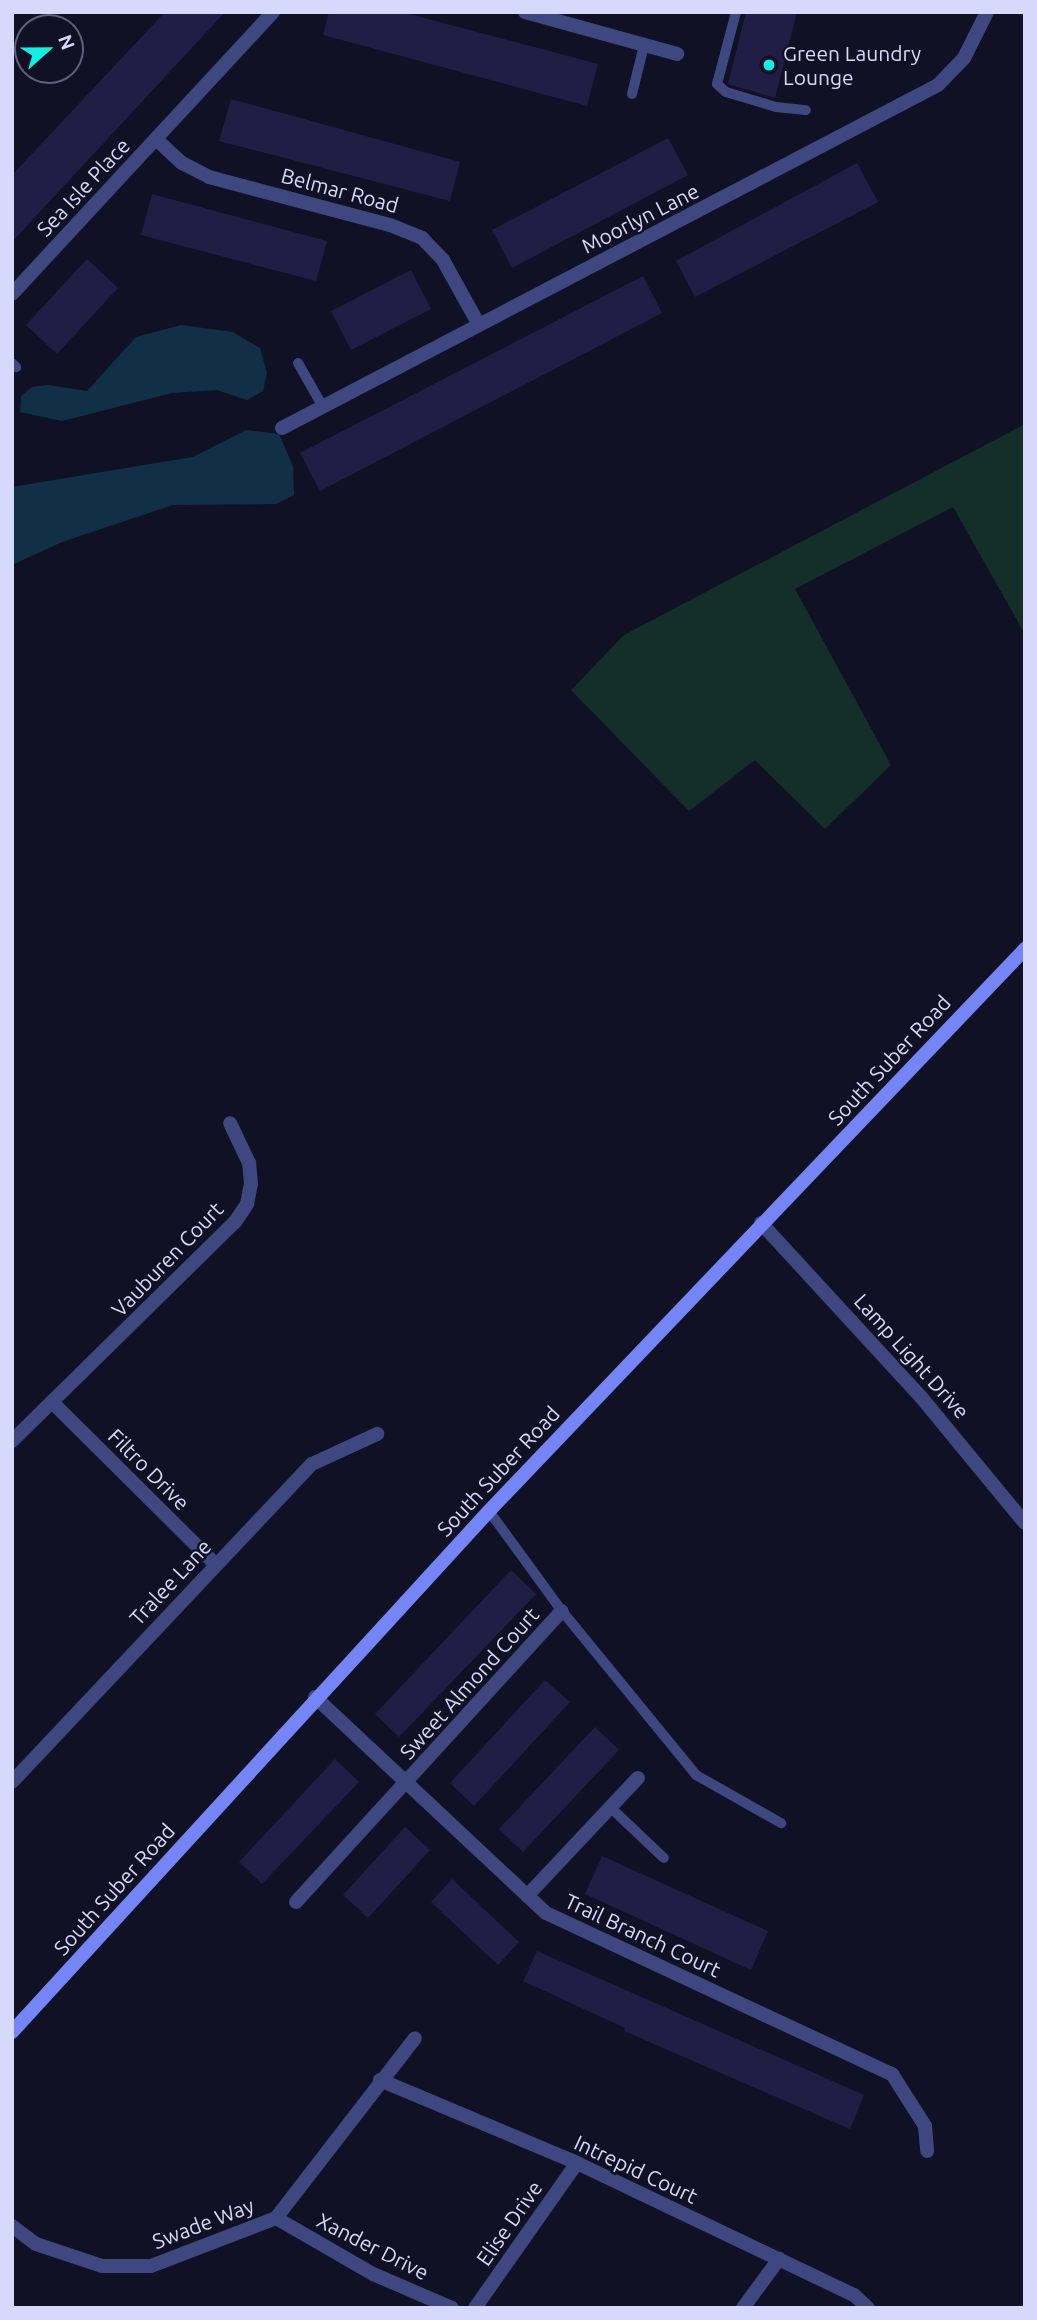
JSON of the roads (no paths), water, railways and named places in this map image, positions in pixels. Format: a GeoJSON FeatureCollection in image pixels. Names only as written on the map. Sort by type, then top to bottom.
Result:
{"type":"FeatureCollection","features":[{"type":"Feature","properties":{"kind":"street","name":"Sea Isle Place"},"geometry":{"type":"LineString","coordinates":[[12,294],[273,12]]}},
{"type":"Feature","properties":{"kind":"street"},"geometry":{"type":"LineString","coordinates":[[524,12],[677,54]]}},
{"type":"Feature","properties":{"kind":"street","name":"Moorlyn Lane"},"geometry":{"type":"LineString","coordinates":[[282,428],[938,85],[964,58],[988,12]]}},
{"type":"Feature","properties":{"kind":"street","name":"Belmar Road"},"geometry":{"type":"LineString","coordinates":[[156,139],[182,163],[209,177],[390,225],[422,238],[443,260],[479,325]]}},
{"type":"Feature","properties":{"kind":"street","name":"South Suber Road"},"geometry":{"type":"LineString","coordinates":[[12,2032],[315,1697],[761,1223],[1025,949]]}},
{"type":"Feature","properties":{"kind":"street","name":"Vauburen Court"},"geometry":{"type":"LineString","coordinates":[[12,1441],[54,1404],[235,1222],[247,1203],[251,1184],[249,1163],[230,1122]]}},
{"type":"Feature","properties":{"kind":"street","name":"Lamp Light Drive"},"geometry":{"type":"LineString","coordinates":[[761,1223],[921,1397],[1025,1523]]}},
{"type":"Feature","properties":{"kind":"street","name":"Filtro Drive"},"geometry":{"type":"LineString","coordinates":[[54,1404],[215,1563]]}},
{"type":"Feature","properties":{"kind":"street","name":"Tralee Lane"},"geometry":{"type":"LineString","coordinates":[[12,1782],[215,1563],[312,1464],[377,1434]]}},
{"type":"Feature","properties":{"kind":"street","name":"Sweet Almond Court"},"geometry":{"type":"LineString","coordinates":[[296,1902],[562,1611]]}},
{"type":"Feature","properties":{"kind":"street","name":"Trail Branch Court"},"geometry":{"type":"LineString","coordinates":[[315,1697],[527,1896],[563,1924],[879,2064],[907,2091],[925,2126],[927,2151]]}},
{"type":"Feature","properties":{"kind":"street"},"geometry":{"type":"LineString","coordinates":[[527,1896],[638,1778]]}},
{"type":"Feature","properties":{"kind":"street","name":"Swade Way"},"geometry":{"type":"LineString","coordinates":[[12,2226],[36,2244],[102,2266],[151,2266],[276,2218],[415,2038]]}},
{"type":"Feature","properties":{"kind":"street","name":"Intrepid Court"},"geometry":{"type":"LineString","coordinates":[[380,2080],[577,2163],[854,2295],[868,2308]]}},
{"type":"Feature","properties":{"kind":"street","name":"Elise Drive"},"geometry":{"type":"LineString","coordinates":[[475,2308],[577,2163]]}},
{"type":"Feature","properties":{"kind":"street","name":"Xander Drive"},"geometry":{"type":"LineString","coordinates":[[276,2218],[373,2274],[452,2308]]}},
{"type":"Feature","properties":{"kind":"street"},"geometry":{"type":"LineString","coordinates":[[743,2308],[779,2259]]}},
{"type":"Feature","properties":{"kind":"lane"},"geometry":{"type":"LineString","coordinates":[[736,12],[717,84],[726,92],[776,107],[806,110]]}},
{"type":"Feature","properties":{"kind":"lane"},"geometry":{"type":"LineString","coordinates":[[632,94],[643,45]]}},
{"type":"Feature","properties":{"kind":"lane"},"geometry":{"type":"LineString","coordinates":[[299,363],[323,407]]}},
{"type":"Feature","properties":{"kind":"lane"},"geometry":{"type":"LineString","coordinates":[[489,1511],[562,1611],[696,1775],[780,1823]]}},
{"type":"Feature","properties":{"kind":"lane"},"geometry":{"type":"LineString","coordinates":[[610,1807],[664,1858]]}},
{"type":"Feature","properties":{"kind":"water"},"geometry":{"type":"Polygon","coordinates":[[[181,325],[233,332],[260,348],[267,373],[263,391],[247,400],[217,390],[172,393],[62,421],[20,412],[21,396],[32,387],[48,385],[87,391],[136,337],[181,325]]]}},
{"type":"Feature","properties":{"kind":"water"},"geometry":{"type":"Polygon","coordinates":[[[246,430],[279,434],[293,466],[294,495],[276,504],[173,505],[62,542],[12,565],[12,487],[193,457],[246,430]]]}},
{"type":"Feature","properties":{"kind":"place","name":"Green Laundry Lounge"},"geometry":{"type":"Point","coordinates":[769,65]}}]}
